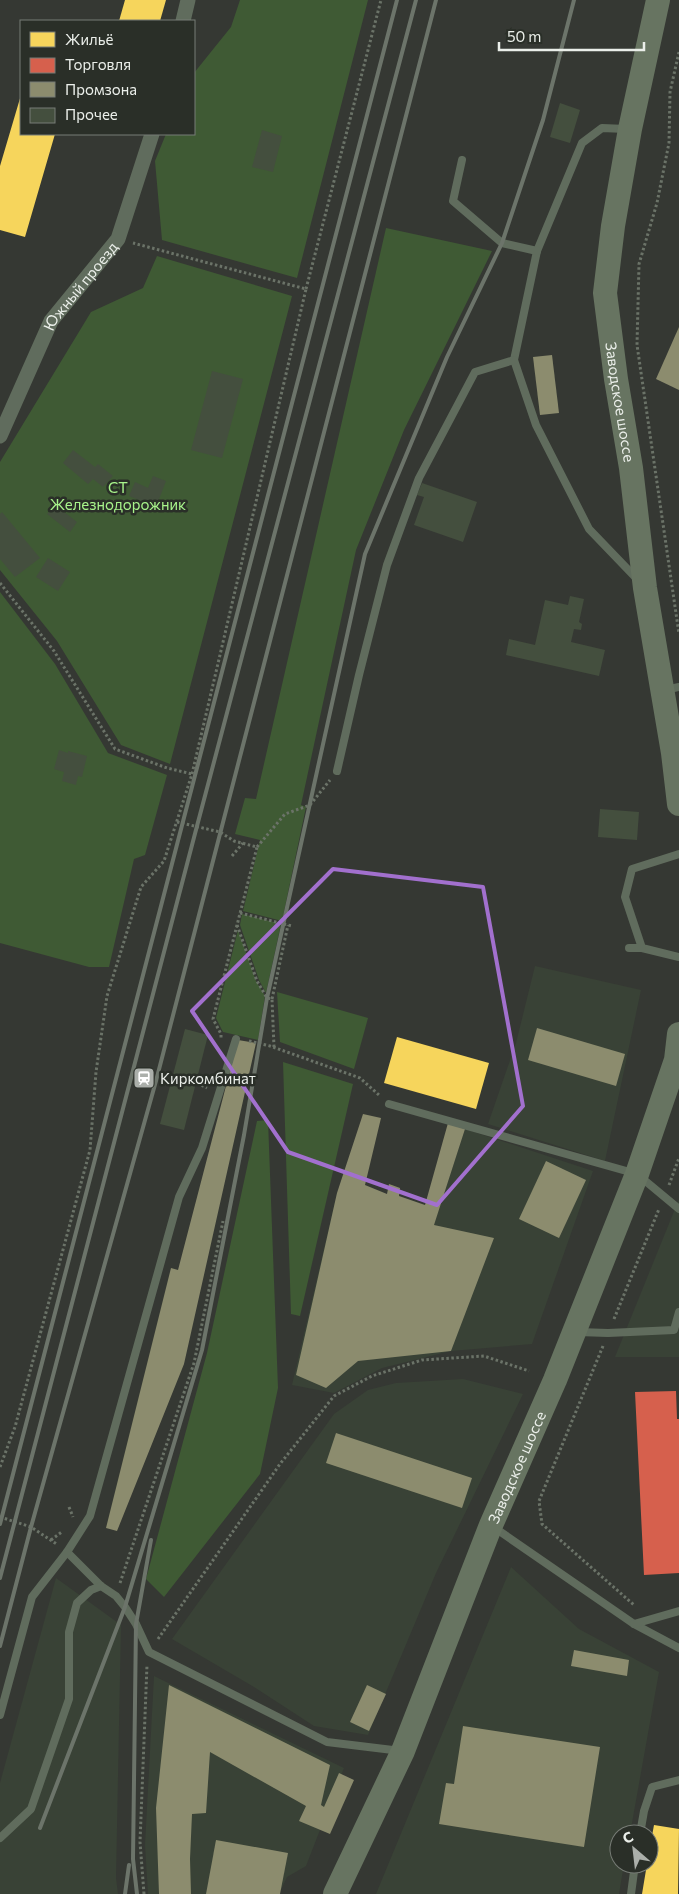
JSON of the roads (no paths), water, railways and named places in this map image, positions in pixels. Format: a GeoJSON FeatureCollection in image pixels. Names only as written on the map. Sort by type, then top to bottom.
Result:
{"type":"FeatureCollection","features":[{"type":"Feature","properties":{"kind":"main road","name":"Заводское шоссе"},"geometry":{"type":"LineString","coordinates":[[658,0],[630,129],[612,226],[605,293],[616,379],[631,468],[645,588],[671,689],[679,804]]}},
{"type":"Feature","properties":{"kind":"main road","name":"Заводское шоссе"},"geometry":{"type":"LineString","coordinates":[[335,1894],[403,1751],[491,1525],[574,1332],[638,1174],[676,1060],[679,1034]]}},
{"type":"Feature","properties":{"kind":"street"},"geometry":{"type":"LineString","coordinates":[[182,20],[188,0]]}},
{"type":"Feature","properties":{"kind":"street","name":"Южный проезд"},"geometry":{"type":"LineString","coordinates":[[0,436],[51,321],[118,239],[152,135]]}},
{"type":"Feature","properties":{"kind":"lane"},"geometry":{"type":"LineString","coordinates":[[630,129],[602,128],[582,143],[537,251],[514,360],[536,425],[589,529],[645,588]]}},
{"type":"Feature","properties":{"kind":"lane"},"geometry":{"type":"LineString","coordinates":[[462,160],[453,201],[502,243],[537,251]]}},
{"type":"Feature","properties":{"kind":"lane"},"geometry":{"type":"LineString","coordinates":[[337,771],[387,565],[419,478],[475,372],[514,360]]}},
{"type":"Feature","properties":{"kind":"lane"},"geometry":{"type":"LineString","coordinates":[[642,948],[625,897],[632,869],[679,854]]}},
{"type":"Feature","properties":{"kind":"lane"},"geometry":{"type":"LineString","coordinates":[[629,948],[642,948],[679,957]]}},
{"type":"Feature","properties":{"kind":"lane"},"geometry":{"type":"LineString","coordinates":[[0,1715],[32,1596],[67,1552],[90,1516],[179,1197],[202,1148],[236,1038]]}},
{"type":"Feature","properties":{"kind":"lane"},"geometry":{"type":"LineString","coordinates":[[389,1104],[638,1174],[679,1209]]}},
{"type":"Feature","properties":{"kind":"lane"},"geometry":{"type":"LineString","coordinates":[[574,1332],[608,1333],[674,1330],[679,1312]]}},
{"type":"Feature","properties":{"kind":"lane"},"geometry":{"type":"LineString","coordinates":[[491,1525],[634,1624],[679,1648]]}},
{"type":"Feature","properties":{"kind":"lane"},"geometry":{"type":"LineString","coordinates":[[67,1552],[101,1586],[116,1596],[136,1624],[149,1652],[327,1742],[403,1751]]}},
{"type":"Feature","properties":{"kind":"lane"},"geometry":{"type":"LineString","coordinates":[[0,1838],[31,1809],[69,1699],[68,1632],[78,1603],[91,1590],[101,1586]]}},
{"type":"Feature","properties":{"kind":"lane"},"geometry":{"type":"LineString","coordinates":[[634,1624],[679,1611]]}},
{"type":"Feature","properties":{"kind":"lane"},"geometry":{"type":"LineString","coordinates":[[642,1824],[652,1787],[679,1780]]}},
{"type":"Feature","properties":{"kind":"lane"},"geometry":{"type":"LineString","coordinates":[[631,1894],[634,1874]]}},
{"type":"Feature","properties":{"kind":"railway"},"geometry":{"type":"LineString","coordinates":[[0,1524],[397,0]]}},
{"type":"Feature","properties":{"kind":"railway"},"geometry":{"type":"LineString","coordinates":[[0,1578],[416,0]]}},
{"type":"Feature","properties":{"kind":"railway"},"geometry":{"type":"LineString","coordinates":[[0,1646],[31,1527],[156,1081],[436,0]]}},
{"type":"Feature","properties":{"kind":"railway"},"geometry":{"type":"LineString","coordinates":[[40,1828],[125,1607],[202,1350],[244,1135],[267,998],[365,554],[447,357],[502,243],[543,120],[574,0]]}},
{"type":"Feature","properties":{"kind":"railway"},"geometry":{"type":"LineString","coordinates":[[137,1894],[133,1859],[136,1624],[151,1540]]}},
{"type":"Feature","properties":{"kind":"railway"},"geometry":{"type":"LineString","coordinates":[[125,1894],[129,1865]]}},
{"type":"Feature","properties":{"kind":"place","name":"Киркомбинат"},"geometry":{"type":"Point","coordinates":[144,1078]}},
{"type":"Feature","properties":{"kind":"park label","name":"СТ Железнодорожник"},"geometry":{"type":"Point","coordinates":[118,496]}}]}
